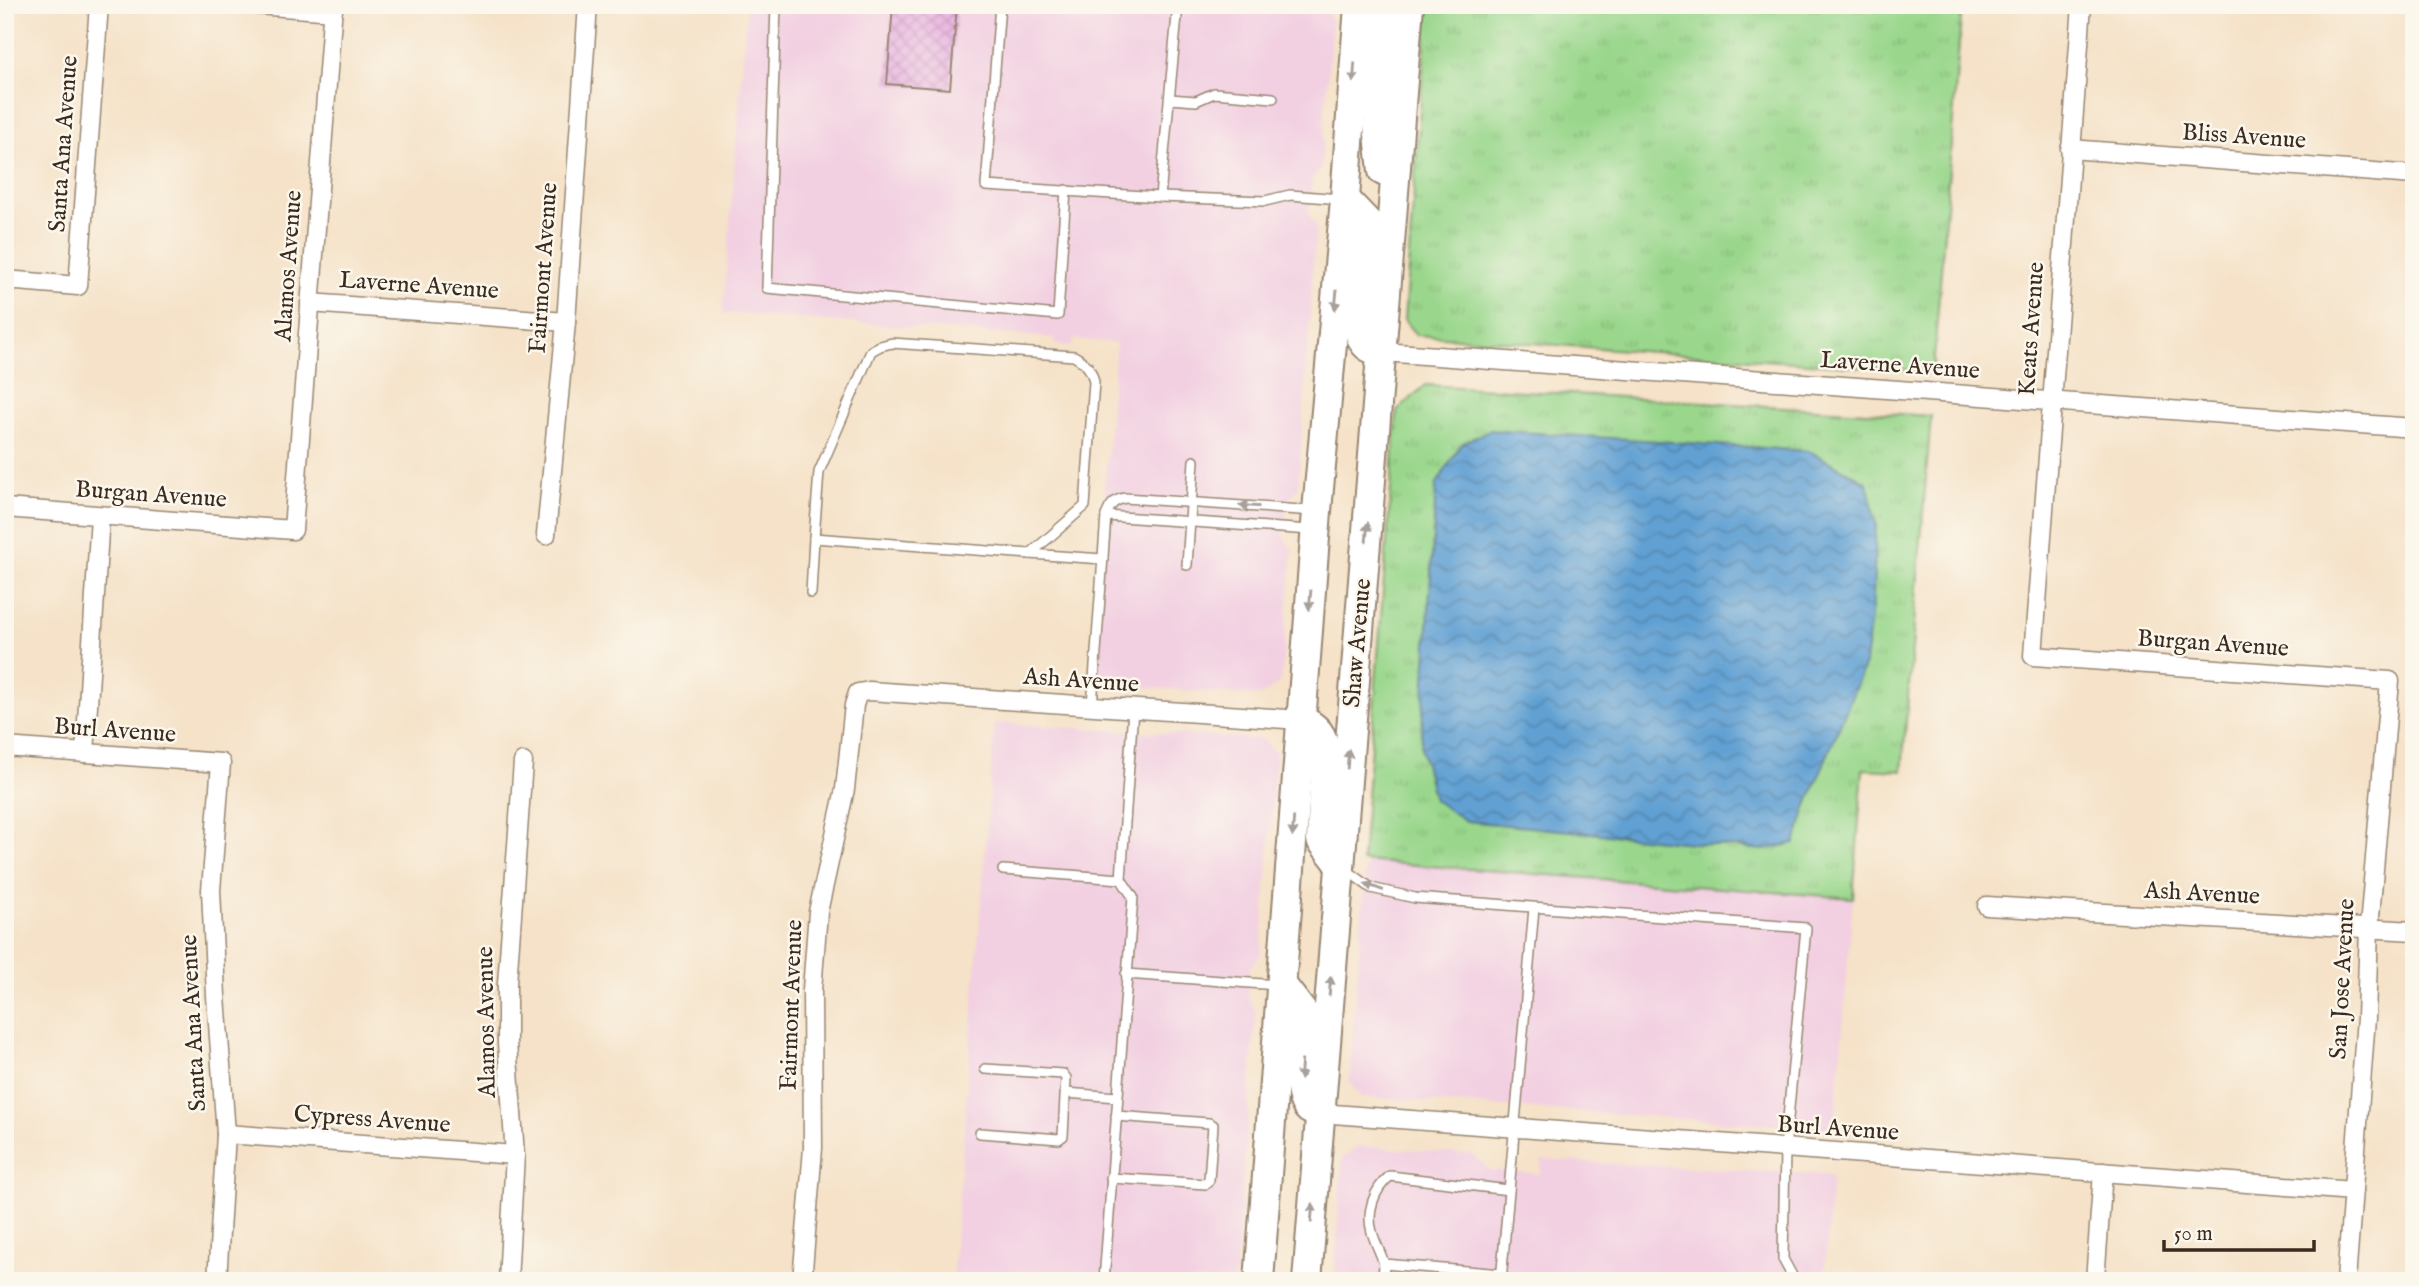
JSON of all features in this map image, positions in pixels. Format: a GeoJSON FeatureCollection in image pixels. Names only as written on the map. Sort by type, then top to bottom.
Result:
{"type":"FeatureCollection","features":[{"type":"Feature","properties":{"kind":"main road","name":"Shaw Avenue"},"geometry":{"type":"LineString","coordinates":[[1259,1281],[1316,521],[1345,199],[1359,5]]}},
{"type":"Feature","properties":{"kind":"main road"},"geometry":{"type":"LineString","coordinates":[[1384,5],[1378,125],[1391,237]]}},
{"type":"Feature","properties":{"kind":"main road","name":"Shaw Avenue"},"geometry":{"type":"LineString","coordinates":[[1307,1281],[1409,5]]}},
{"type":"Feature","properties":{"kind":"main road"},"geometry":{"type":"LineString","coordinates":[[1345,199],[1368,223],[1359,331],[1362,343],[1370,350],[1382,352]]}},
{"type":"Feature","properties":{"kind":"main road"},"geometry":{"type":"LineString","coordinates":[[1301,720],[1312,724],[1323,739],[1325,752],[1321,840],[1340,864]]}},
{"type":"Feature","properties":{"kind":"main road"},"geometry":{"type":"LineString","coordinates":[[1282,985],[1305,1014],[1300,1084],[1302,1097],[1309,1108],[1320,1113]]}},
{"type":"Feature","properties":{"kind":"street","name":"Santa Ana Avenue"},"geometry":{"type":"LineString","coordinates":[[5,280],[78,286],[99,5]]}},
{"type":"Feature","properties":{"kind":"street"},"geometry":{"type":"LineString","coordinates":[[258,5],[333,8]]}},
{"type":"Feature","properties":{"kind":"street","name":"Fairmont Avenue"},"geometry":{"type":"LineString","coordinates":[[546,535],[566,322],[588,5]]}},
{"type":"Feature","properties":{"kind":"street","name":"Keats Avenue"},"geometry":{"type":"LineString","coordinates":[[2033,656],[2082,5]]}},
{"type":"Feature","properties":{"kind":"street","name":"Alamos Avenue"},"geometry":{"type":"LineString","coordinates":[[293,530],[333,8]]}},
{"type":"Feature","properties":{"kind":"street","name":"Bliss Avenue"},"geometry":{"type":"LineString","coordinates":[[2070,149],[2414,175]]}},
{"type":"Feature","properties":{"kind":"street","name":"Laverne Avenue"},"geometry":{"type":"LineString","coordinates":[[310,303],[566,322]]}},
{"type":"Feature","properties":{"kind":"street","name":"Laverne Avenue"},"geometry":{"type":"LineString","coordinates":[[1382,352],[2414,428]]}},
{"type":"Feature","properties":{"kind":"street","name":"Burgan Avenue"},"geometry":{"type":"LineString","coordinates":[[5,509],[293,530]]}},
{"type":"Feature","properties":{"kind":"street"},"geometry":{"type":"LineString","coordinates":[[85,753],[100,516]]}},
{"type":"Feature","properties":{"kind":"street","name":"Burgan Avenue"},"geometry":{"type":"LineString","coordinates":[[2033,656],[2390,681]]}},
{"type":"Feature","properties":{"kind":"street","name":"San Jose Avenue"},"geometry":{"type":"LineString","coordinates":[[2346,1281],[2366,1018],[2369,928],[2390,681]]}},
{"type":"Feature","properties":{"kind":"street","name":"Ash Avenue"},"geometry":{"type":"LineString","coordinates":[[858,693],[869,691],[1301,720]]}},
{"type":"Feature","properties":{"kind":"street","name":"Fairmont Avenue"},"geometry":{"type":"LineString","coordinates":[[803,1281],[813,1148],[812,990],[818,912],[845,789],[854,705],[858,693]]}},
{"type":"Feature","properties":{"kind":"street","name":"Burl Avenue"},"geometry":{"type":"LineString","coordinates":[[5,747],[221,763]]}},
{"type":"Feature","properties":{"kind":"street","name":"Alamos Avenue"},"geometry":{"type":"LineString","coordinates":[[508,1281],[515,1156],[507,1043],[508,984],[523,762]]}},
{"type":"Feature","properties":{"kind":"street","name":"Santa Ana Avenue"},"geometry":{"type":"LineString","coordinates":[[217,1281],[226,1134],[211,890],[221,763]]}},
{"type":"Feature","properties":{"kind":"street","name":"Ash Avenue"},"geometry":{"type":"LineString","coordinates":[[1987,906],[2414,931]]}},
{"type":"Feature","properties":{"kind":"street","name":"Burl Avenue"},"geometry":{"type":"LineString","coordinates":[[1320,1113],[2353,1191]]}},
{"type":"Feature","properties":{"kind":"street","name":"Cypress Avenue"},"geometry":{"type":"LineString","coordinates":[[226,1134],[515,1156]]}},
{"type":"Feature","properties":{"kind":"street"},"geometry":{"type":"LineString","coordinates":[[2095,1281],[2103,1172]]}},
{"type":"Feature","properties":{"kind":"lane"},"geometry":{"type":"LineString","coordinates":[[776,5],[767,288],[1058,315],[1066,190]]}},
{"type":"Feature","properties":{"kind":"lane"},"geometry":{"type":"LineString","coordinates":[[1000,5],[986,186],[1265,201],[1290,195],[1345,199]]}},
{"type":"Feature","properties":{"kind":"lane"},"geometry":{"type":"LineString","coordinates":[[1160,197],[1178,5]]}},
{"type":"Feature","properties":{"kind":"lane"},"geometry":{"type":"LineString","coordinates":[[1170,99],[1196,102],[1214,93],[1273,97]]}},
{"type":"Feature","properties":{"kind":"lane"},"geometry":{"type":"LineString","coordinates":[[811,593],[819,472],[872,351],[892,343],[1074,356],[1086,362],[1094,382],[1085,506],[1030,554]]}},
{"type":"Feature","properties":{"kind":"lane"},"geometry":{"type":"LineString","coordinates":[[1187,565],[1194,461]]}},
{"type":"Feature","properties":{"kind":"lane"},"geometry":{"type":"LineString","coordinates":[[1092,706],[1106,516],[1115,500],[1125,498],[1191,503],[1316,521]]}},
{"type":"Feature","properties":{"kind":"lane"},"geometry":{"type":"LineString","coordinates":[[1106,516],[1190,522],[1316,521]]}},
{"type":"Feature","properties":{"kind":"lane"},"geometry":{"type":"LineString","coordinates":[[814,538],[1103,559]]}},
{"type":"Feature","properties":{"kind":"lane"},"geometry":{"type":"LineString","coordinates":[[1104,1281],[1133,898],[1121,879],[1133,709]]}},
{"type":"Feature","properties":{"kind":"lane"},"geometry":{"type":"LineString","coordinates":[[1340,864],[1371,888],[1415,898],[1806,928],[1785,1150],[1783,1259],[1795,1281]]}},
{"type":"Feature","properties":{"kind":"lane"},"geometry":{"type":"LineString","coordinates":[[1003,870],[1121,879]]}},
{"type":"Feature","properties":{"kind":"lane"},"geometry":{"type":"LineString","coordinates":[[1384,1264],[1501,1278],[1534,908]]}},
{"type":"Feature","properties":{"kind":"lane"},"geometry":{"type":"LineString","coordinates":[[1126,974],[1282,985]]}},
{"type":"Feature","properties":{"kind":"lane"},"geometry":{"type":"LineString","coordinates":[[980,1133],[1059,1139],[1063,1136],[1066,1077],[1063,1074],[985,1069]]}},
{"type":"Feature","properties":{"kind":"lane"},"geometry":{"type":"LineString","coordinates":[[1066,1093],[1117,1097]]}},
{"type":"Feature","properties":{"kind":"lane"},"geometry":{"type":"LineString","coordinates":[[1111,1178],[1206,1184],[1209,1180],[1213,1125],[1116,1116]]}},
{"type":"Feature","properties":{"kind":"lane"},"geometry":{"type":"LineString","coordinates":[[1383,1281],[1384,1264],[1371,1230],[1372,1200],[1381,1184],[1390,1176],[1509,1190]]}},
{"type":"Feature","properties":{"kind":"shaded area"},"geometry":{"type":"Polygon","coordinates":[[[747,5],[1324,5],[1332,22],[1321,168],[1312,179],[1311,188],[1309,215],[1316,226],[1298,488],[1287,502],[1284,538],[1293,550],[1281,681],[1261,696],[1089,683],[1116,343],[1073,339],[1073,346],[1055,344],[1055,338],[723,313],[747,5]]]}},
{"type":"Feature","properties":{"kind":"shaded area"},"geometry":{"type":"Polygon","coordinates":[[[995,723],[1262,739],[1276,753],[1261,955],[1250,967],[1248,998],[1256,1013],[1235,1281],[952,1281],[995,723]]]}},
{"type":"Feature","properties":{"kind":"shaded area"},"geometry":{"type":"Polygon","coordinates":[[[1366,861],[1853,898],[1835,1129],[1361,1097],[1349,1082],[1366,861]]]}},
{"type":"Feature","properties":{"kind":"shaded area"},"geometry":{"type":"Polygon","coordinates":[[[1357,1146],[1471,1154],[1490,1170],[1540,1174],[1542,1160],[1832,1175],[1824,1278],[1870,1281],[1334,1281],[1342,1159],[1357,1146]]]}},
{"type":"Feature","properties":{"kind":"green space"},"geometry":{"type":"Polygon","coordinates":[[[1428,5],[1962,5],[1933,372],[1416,335],[1404,320],[1428,5]]]}},
{"type":"Feature","properties":{"kind":"green space"},"geometry":{"type":"Polygon","coordinates":[[[1426,385],[1931,416],[1902,771],[1863,769],[1853,898],[1362,861],[1397,411],[1426,385]]]}},
{"type":"Feature","properties":{"kind":"water"},"geometry":{"type":"Polygon","coordinates":[[[1489,430],[1809,451],[1867,482],[1876,523],[1873,600],[1865,664],[1807,805],[1795,843],[1764,850],[1466,821],[1434,800],[1421,748],[1436,485],[1461,444],[1489,430]]]}},
{"type":"Feature","properties":{"kind":"building"},"geometry":{"type":"Polygon","coordinates":[[[893,5],[957,5],[950,89],[887,84],[893,5]]]}}]}
